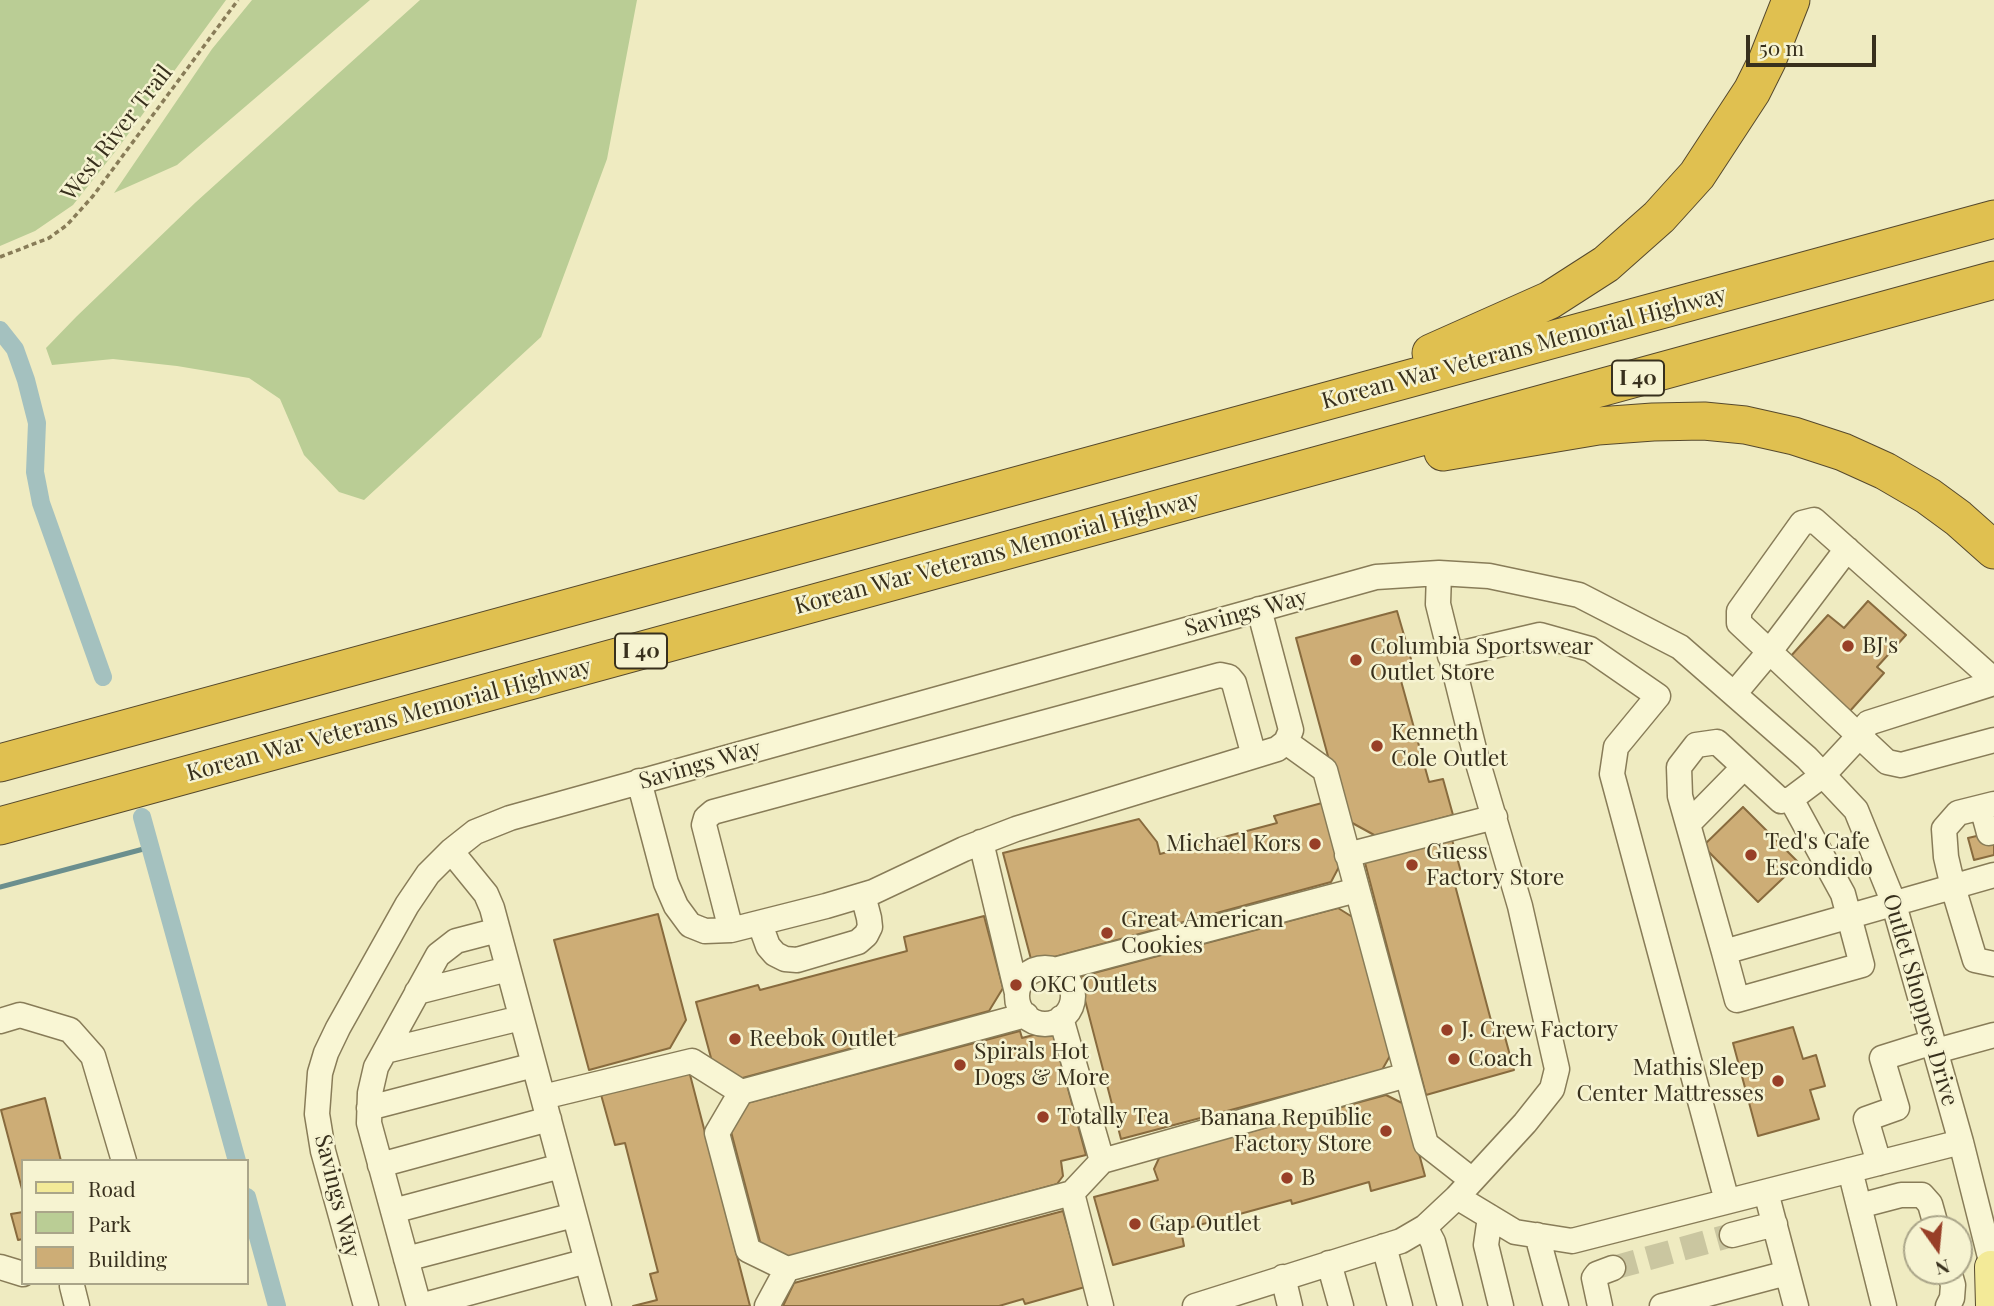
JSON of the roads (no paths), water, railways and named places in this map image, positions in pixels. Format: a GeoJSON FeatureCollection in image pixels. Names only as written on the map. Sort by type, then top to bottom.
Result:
{"type":"FeatureCollection","features":[{"type":"Feature","properties":{"kind":"highway"},"geometry":{"type":"LineString","coordinates":[[1284,413],[1528,312],[1606,264],[1660,217],[1697,175],[1752,91],[1780,32],[1791,0]]}},
{"type":"Feature","properties":{"kind":"highway","name":"Korean War Veterans Memorial Highway"},"geometry":{"type":"LineString","coordinates":[[0,764],[1994,219]]}},
{"type":"Feature","properties":{"kind":"highway","name":"Korean War Veterans Memorial Highway"},"geometry":{"type":"LineString","coordinates":[[0,826],[1994,280]]}},
{"type":"Feature","properties":{"kind":"highway"},"geometry":{"type":"LineString","coordinates":[[1282,475],[1502,444],[1598,426],[1665,421],[1745,425],[1794,436],[1843,452],[1885,471],[1928,496],[1994,550]]}},
{"type":"Feature","properties":{"kind":"main road"},"geometry":{"type":"LineString","coordinates":[[1992,1306],[1993,1270]]}},
{"type":"Feature","properties":{"kind":"street"},"geometry":{"type":"LineString","coordinates":[[1791,799],[1843,894],[1862,965],[1737,1000],[1680,796],[1678,767],[1696,745],[1717,742],[1781,802],[1791,799],[1823,775],[1860,735],[1868,723],[1994,681],[1814,520],[1802,523],[1739,611],[1740,623],[1860,735],[1887,762],[1901,765],[1994,740]]}},
{"type":"Feature","properties":{"kind":"street"},"geometry":{"type":"LineString","coordinates":[[1734,694],[1847,549]]}},
{"type":"Feature","properties":{"kind":"street"},"geometry":{"type":"LineString","coordinates":[[1195,1306],[1236,1299],[1283,1277],[1401,1241],[1426,1227],[1525,1123],[1552,1089],[1557,1069],[1520,906],[1450,656],[1438,604],[1439,573]]}},
{"type":"Feature","properties":{"kind":"street","name":"Savings Way"},"geometry":{"type":"LineString","coordinates":[[366,1306],[323,1151],[317,1114],[320,1073],[338,1028],[407,905],[428,874],[475,832],[510,818],[639,781],[1376,577],[1439,573]]}},
{"type":"Feature","properties":{"kind":"street","name":"Outlet Shoppes Drive"},"geometry":{"type":"LineString","coordinates":[[1439,573],[1489,576],[1579,595],[1680,647],[1807,758],[1856,810],[1894,903],[1961,1142],[1985,1205],[1993,1270]]}},
{"type":"Feature","properties":{"kind":"street"},"geometry":{"type":"LineString","coordinates":[[639,781],[666,883],[676,906],[690,925],[705,931],[731,930],[760,924],[863,895],[1016,829],[1277,749],[1286,742],[1291,730],[1259,609]]}},
{"type":"Feature","properties":{"kind":"street"},"geometry":{"type":"LineString","coordinates":[[1450,656],[1540,635],[1590,649],[1658,696],[1616,747],[1612,774],[1727,1201]]}},
{"type":"Feature","properties":{"kind":"street"},"geometry":{"type":"LineString","coordinates":[[731,930],[704,825],[712,812],[1220,675],[1229,677],[1234,683],[1254,756]]}},
{"type":"Feature","properties":{"kind":"street"},"geometry":{"type":"LineString","coordinates":[[1286,742],[1325,770],[1426,1144],[1490,1217],[1515,1232],[1572,1241],[1961,1142]]}},
{"type":"Feature","properties":{"kind":"street"},"geometry":{"type":"LineString","coordinates":[[1688,824],[1744,767]]}},
{"type":"Feature","properties":{"kind":"street"},"geometry":{"type":"LineString","coordinates":[[1989,833],[1988,806],[1958,813],[1944,829],[1946,857],[1953,887],[1975,960],[1994,964]]}},
{"type":"Feature","properties":{"kind":"street"},"geometry":{"type":"LineString","coordinates":[[1347,855],[1495,817]]}},
{"type":"Feature","properties":{"kind":"street"},"geometry":{"type":"LineString","coordinates":[[981,842],[1022,1004],[1036,1022],[1045,1024],[1068,1012],[1073,995],[1067,979],[1054,970]]}},
{"type":"Feature","properties":{"kind":"street"},"geometry":{"type":"LineString","coordinates":[[451,851],[486,894],[498,930],[599,1306]]}},
{"type":"Feature","properties":{"kind":"street"},"geometry":{"type":"LineString","coordinates":[[1724,952],[1994,875]]}},
{"type":"Feature","properties":{"kind":"street"},"geometry":{"type":"LineString","coordinates":[[1022,1004],[1026,976],[1033,971],[1042,968],[1054,970],[1357,890]]}},
{"type":"Feature","properties":{"kind":"street"},"geometry":{"type":"LineString","coordinates":[[760,924],[768,946],[775,954],[785,960],[797,960],[858,942],[866,935],[870,927],[863,895]]}},
{"type":"Feature","properties":{"kind":"street"},"geometry":{"type":"LineString","coordinates":[[498,930],[456,941],[438,955],[376,1067],[370,1093],[369,1123],[380,1165],[419,1306],[587,1262]]}},
{"type":"Feature","properties":{"kind":"street"},"geometry":{"type":"LineString","coordinates":[[417,992],[508,968]]}},
{"type":"Feature","properties":{"kind":"street"},"geometry":{"type":"LineString","coordinates":[[1022,1004],[741,1092],[717,1133],[748,1250],[787,1269],[1072,1193],[1102,1161],[1407,1076]]}},
{"type":"Feature","properties":{"kind":"street"},"geometry":{"type":"LineString","coordinates":[[0,1021],[20,1015],[70,1030],[93,1056],[123,1159]]}},
{"type":"Feature","properties":{"kind":"street"},"geometry":{"type":"LineString","coordinates":[[385,1051],[521,1018]]}},
{"type":"Feature","properties":{"kind":"street"},"geometry":{"type":"LineString","coordinates":[[1061,1018],[1102,1161]]}},
{"type":"Feature","properties":{"kind":"street"},"geometry":{"type":"LineString","coordinates":[[1879,1163],[1866,1119],[1897,1108],[1882,1058],[1994,1035]]}},
{"type":"Feature","properties":{"kind":"street"},"geometry":{"type":"LineString","coordinates":[[380,1165],[692,1061],[741,1092]]}},
{"type":"Feature","properties":{"kind":"street"},"geometry":{"type":"LineString","coordinates":[[369,1108],[534,1065]]}},
{"type":"Feature","properties":{"kind":"street"},"geometry":{"type":"LineString","coordinates":[[393,1211],[561,1166]]}},
{"type":"Feature","properties":{"kind":"street"},"geometry":{"type":"LineString","coordinates":[[1850,1170],[1884,1306]]}},
{"type":"Feature","properties":{"kind":"street"},"geometry":{"type":"LineString","coordinates":[[1766,1192],[1796,1306]]}},
{"type":"Feature","properties":{"kind":"street"},"geometry":{"type":"LineString","coordinates":[[1072,1193],[1101,1306]]}},
{"type":"Feature","properties":{"kind":"street"},"geometry":{"type":"LineString","coordinates":[[1859,1206],[1901,1195],[1922,1195],[1930,1204],[1933,1215]]}},
{"type":"Feature","properties":{"kind":"street"},"geometry":{"type":"LineString","coordinates":[[406,1259],[574,1215]]}},
{"type":"Feature","properties":{"kind":"street"},"geometry":{"type":"LineString","coordinates":[[1490,1217],[1486,1245],[1501,1306]]}},
{"type":"Feature","properties":{"kind":"street"},"geometry":{"type":"LineString","coordinates":[[1732,1235],[1774,1224]]}},
{"type":"Feature","properties":{"kind":"street"},"geometry":{"type":"LineString","coordinates":[[1426,1227],[1433,1242],[1450,1306]]}},
{"type":"Feature","properties":{"kind":"street"},"geometry":{"type":"LineString","coordinates":[[1538,1236],[1556,1306]]}},
{"type":"Feature","properties":{"kind":"street"},"geometry":{"type":"LineString","coordinates":[[1384,1246],[1400,1306]]}},
{"type":"Feature","properties":{"kind":"street"},"geometry":{"type":"LineString","coordinates":[[1329,1263],[1341,1306]]}},
{"type":"Feature","properties":{"kind":"street"},"geometry":{"type":"LineString","coordinates":[[0,1267],[21,1273]]}},
{"type":"Feature","properties":{"kind":"street"},"geometry":{"type":"LineString","coordinates":[[1600,1306],[1594,1278],[1597,1274],[1613,1268]]}},
{"type":"Feature","properties":{"kind":"street"},"geometry":{"type":"LineString","coordinates":[[767,1306],[787,1269]]}},
{"type":"Feature","properties":{"kind":"street"},"geometry":{"type":"LineString","coordinates":[[1662,1306],[1787,1273]]}},
{"type":"Feature","properties":{"kind":"street"},"geometry":{"type":"LineString","coordinates":[[1283,1277],[1290,1306]]}},
{"type":"Feature","properties":{"kind":"street"},"geometry":{"type":"LineString","coordinates":[[1948,1306],[1953,1285]]}},
{"type":"Feature","properties":{"kind":"waterway"},"geometry":{"type":"LineString","coordinates":[[0,330],[15,349],[26,380],[37,423],[35,472],[41,503],[103,677]]}},
{"type":"Feature","properties":{"kind":"waterway"},"geometry":{"type":"LineString","coordinates":[[142,817],[236,1159]]}},
{"type":"Feature","properties":{"kind":"waterway"},"geometry":{"type":"LineString","coordinates":[[0,887],[151,847]]}},
{"type":"Feature","properties":{"kind":"waterway"},"geometry":{"type":"LineString","coordinates":[[248,1201],[277,1306]]}},
{"type":"Feature","properties":{"kind":"tunnel"},"geometry":{"type":"LineString","coordinates":[[1613,1268],[1732,1235]]}},
{"type":"Feature","properties":{"kind":"place","name":"BJ's"},"geometry":{"type":"Point","coordinates":[1848,646]}},
{"type":"Feature","properties":{"kind":"place","name":"Columbia Sportswear Outlet Store"},"geometry":{"type":"Point","coordinates":[1356,660]}},
{"type":"Feature","properties":{"kind":"place","name":"Kenneth Cole Outlet"},"geometry":{"type":"Point","coordinates":[1377,746]}},
{"type":"Feature","properties":{"kind":"place","name":"Michael Kors"},"geometry":{"type":"Point","coordinates":[1315,844]}},
{"type":"Feature","properties":{"kind":"place","name":"Ted's Cafe Escondido"},"geometry":{"type":"Point","coordinates":[1751,855]}},
{"type":"Feature","properties":{"kind":"place","name":"Guess Factory Store"},"geometry":{"type":"Point","coordinates":[1412,865]}},
{"type":"Feature","properties":{"kind":"place","name":"Great American Cookies"},"geometry":{"type":"Point","coordinates":[1107,933]}},
{"type":"Feature","properties":{"kind":"place","name":"OKC Outlets"},"geometry":{"type":"Point","coordinates":[1016,985]}},
{"type":"Feature","properties":{"kind":"place","name":"J. Crew Factory"},"geometry":{"type":"Point","coordinates":[1447,1030]}},
{"type":"Feature","properties":{"kind":"place","name":"Reebok Outlet"},"geometry":{"type":"Point","coordinates":[735,1039]}},
{"type":"Feature","properties":{"kind":"place","name":"Coach"},"geometry":{"type":"Point","coordinates":[1454,1059]}},
{"type":"Feature","properties":{"kind":"place","name":"Spirals Hot Dogs & More"},"geometry":{"type":"Point","coordinates":[960,1065]}},
{"type":"Feature","properties":{"kind":"place","name":"Mathis Sleep Center Mattresses"},"geometry":{"type":"Point","coordinates":[1778,1081]}},
{"type":"Feature","properties":{"kind":"place","name":"Totally Tea"},"geometry":{"type":"Point","coordinates":[1043,1117]}},
{"type":"Feature","properties":{"kind":"place","name":"Banana Republic Factory Store"},"geometry":{"type":"Point","coordinates":[1386,1131]}},
{"type":"Feature","properties":{"kind":"place","name":"B"},"geometry":{"type":"Point","coordinates":[1287,1178]}},
{"type":"Feature","properties":{"kind":"place","name":"Gap Outlet"},"geometry":{"type":"Point","coordinates":[1135,1224]}}]}
